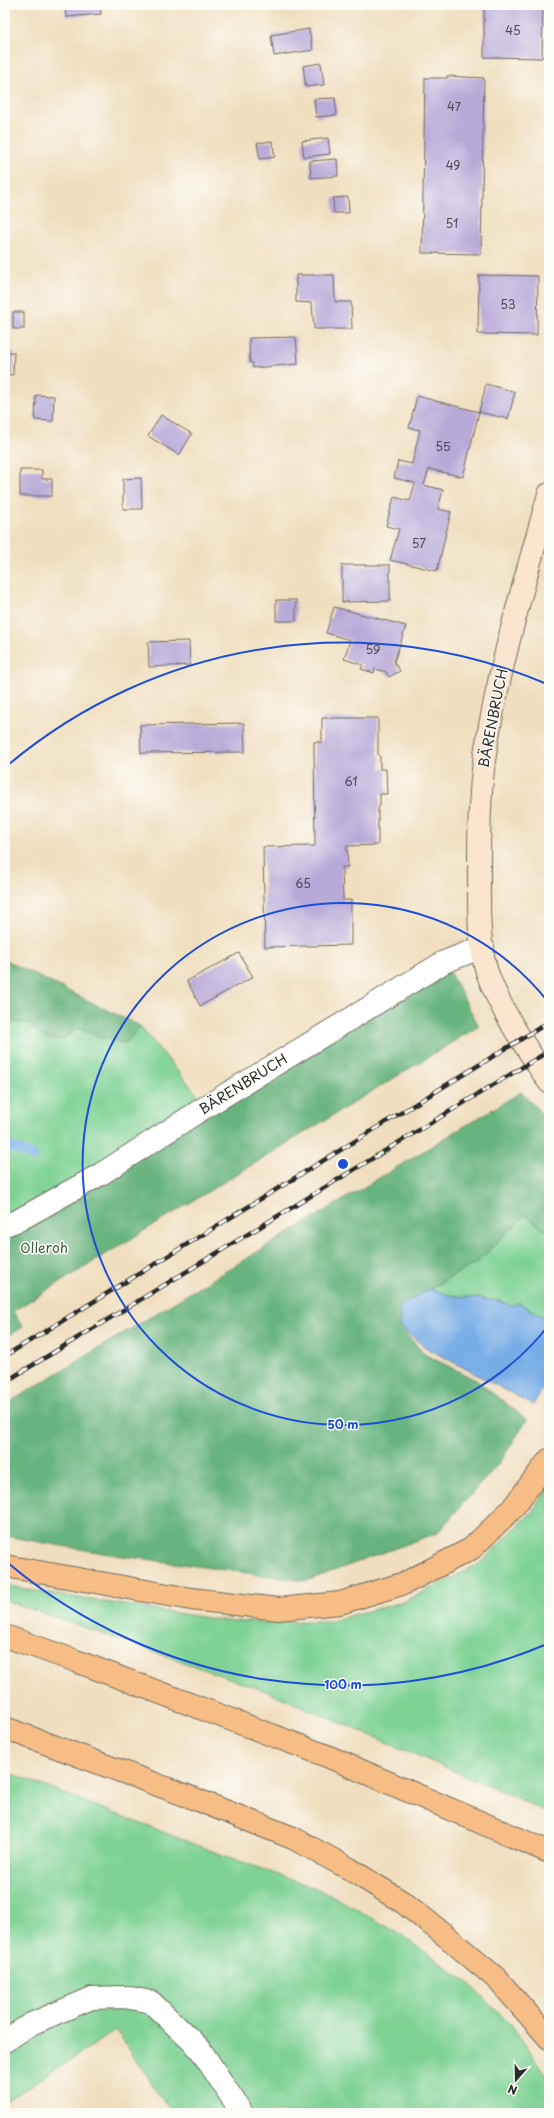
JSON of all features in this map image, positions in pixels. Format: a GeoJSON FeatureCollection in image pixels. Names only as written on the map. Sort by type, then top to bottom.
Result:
{"type":"FeatureCollection","features":[{"type":"Feature","properties":{"kind":"highway"},"geometry":{"type":"LineString","coordinates":[[5,1566],[199,1600],[278,1609],[340,1604],[405,1583],[471,1549],[511,1510],[549,1460]]}},
{"type":"Feature","properties":{"kind":"highway"},"geometry":{"type":"LineString","coordinates":[[5,1636],[76,1660],[327,1756],[549,1852]]}},
{"type":"Feature","properties":{"kind":"highway"},"geometry":{"type":"LineString","coordinates":[[5,1728],[190,1797],[293,1838],[348,1868],[404,1903],[497,1979],[549,2038]]}},
{"type":"Feature","properties":{"kind":"main road","name":"BÄRENBRUCH"},"geometry":{"type":"LineString","coordinates":[[549,494],[515,615],[496,695],[485,755],[479,816],[479,892],[483,948],[487,971],[502,1006],[549,1082]]}},
{"type":"Feature","properties":{"kind":"street","name":"BÄRENBRUCH"},"geometry":{"type":"LineString","coordinates":[[5,1225],[19,1220],[101,1174],[207,1106],[444,962],[483,948]]}},
{"type":"Feature","properties":{"kind":"street"},"geometry":{"type":"LineString","coordinates":[[5,2041],[31,2024],[92,1998],[125,1997],[151,2002],[200,2048],[242,2113]]}},
{"type":"Feature","properties":{"kind":"green space"},"geometry":{"type":"Polygon","coordinates":[[[5,960],[140,1026],[126,1043],[102,1038],[78,1028],[62,1039],[53,1040],[43,1037],[32,1028],[30,1024],[5,1021],[5,960]]]}},
{"type":"Feature","properties":{"kind":"green space","name":"Olleroh"},"geometry":{"type":"Polygon","coordinates":[[[444,962],[479,1026],[13,1311],[23,1327],[5,1338],[5,1225],[444,962]]]}},
{"type":"Feature","properties":{"kind":"green space"},"geometry":{"type":"Polygon","coordinates":[[[5,1021],[31,1024],[62,1039],[78,1028],[102,1038],[126,1043],[140,1026],[207,1106],[5,1225],[5,1021]]]}},
{"type":"Feature","properties":{"kind":"green space"},"geometry":{"type":"Polygon","coordinates":[[[521,1092],[546,1118],[549,1131],[549,1233],[525,1215],[479,1261],[406,1302],[399,1309],[401,1328],[424,1354],[476,1380],[527,1420],[500,1462],[437,1533],[306,1581],[108,1554],[5,1536],[5,1405],[521,1092]]]}},
{"type":"Feature","properties":{"kind":"green space"},"geometry":{"type":"Polygon","coordinates":[[[525,1215],[549,1233],[549,1320],[519,1303],[511,1306],[500,1301],[448,1295],[430,1289],[479,1261],[525,1215]]]}},
{"type":"Feature","properties":{"kind":"green space"},"geometry":{"type":"Polygon","coordinates":[[[549,1485],[549,1813],[508,1794],[266,1691],[5,1600],[5,1585],[46,1593],[234,1622],[330,1621],[406,1601],[479,1564],[533,1511],[549,1485]]]}},
{"type":"Feature","properties":{"kind":"green space"},"geometry":{"type":"Polygon","coordinates":[[[5,1771],[209,1850],[326,1892],[400,1934],[469,1983],[513,2027],[548,2078],[549,2113],[172,2113],[116,2030],[5,2102],[5,1771]]]}},
{"type":"Feature","properties":{"kind":"water"},"geometry":{"type":"Polygon","coordinates":[[[430,1289],[448,1295],[500,1301],[511,1306],[519,1303],[549,1320],[549,1377],[533,1405],[425,1347],[401,1328],[399,1309],[406,1302],[430,1289]]]}},
{"type":"Feature","properties":{"kind":"building"},"geometry":{"type":"Polygon","coordinates":[[[65,5],[100,5],[101,14],[66,17],[65,5]]]}},
{"type":"Feature","properties":{"kind":"building"},"geometry":{"type":"Polygon","coordinates":[[[484,5],[543,5],[542,58],[484,57],[484,5]]]}},
{"type":"Feature","properties":{"kind":"building"},"geometry":{"type":"Polygon","coordinates":[[[309,29],[313,50],[274,56],[271,35],[309,29]]]}},
{"type":"Feature","properties":{"kind":"building"},"geometry":{"type":"Polygon","coordinates":[[[321,63],[324,85],[306,87],[303,66],[321,63]]]}},
{"type":"Feature","properties":{"kind":"building"},"geometry":{"type":"Polygon","coordinates":[[[447,76],[484,78],[481,254],[422,253],[425,78],[447,78],[447,76]]]}},
{"type":"Feature","properties":{"kind":"building"},"geometry":{"type":"Polygon","coordinates":[[[335,98],[337,115],[316,117],[314,99],[335,98]]]}},
{"type":"Feature","properties":{"kind":"building"},"geometry":{"type":"Polygon","coordinates":[[[328,138],[330,154],[304,157],[302,141],[328,138]]]}},
{"type":"Feature","properties":{"kind":"building"},"geometry":{"type":"Polygon","coordinates":[[[272,141],[275,157],[260,159],[257,143],[272,141]]]}},
{"type":"Feature","properties":{"kind":"building"},"geometry":{"type":"Polygon","coordinates":[[[337,159],[338,176],[311,178],[310,161],[337,159]]]}},
{"type":"Feature","properties":{"kind":"building"},"geometry":{"type":"Polygon","coordinates":[[[348,197],[349,213],[334,213],[333,198],[348,197]]]}},
{"type":"Feature","properties":{"kind":"building"},"geometry":{"type":"Polygon","coordinates":[[[296,275],[334,275],[335,302],[351,302],[352,329],[314,329],[312,303],[296,302],[296,275]]]}},
{"type":"Feature","properties":{"kind":"building"},"geometry":{"type":"Polygon","coordinates":[[[479,275],[538,276],[537,335],[478,334],[479,275]]]}},
{"type":"Feature","properties":{"kind":"building"},"geometry":{"type":"Polygon","coordinates":[[[13,312],[24,312],[24,329],[13,329],[13,312]]]}},
{"type":"Feature","properties":{"kind":"building"},"geometry":{"type":"Polygon","coordinates":[[[296,337],[298,364],[253,368],[253,363],[250,363],[249,338],[296,337]]]}},
{"type":"Feature","properties":{"kind":"building"},"geometry":{"type":"Polygon","coordinates":[[[5,352],[14,352],[13,375],[5,375],[5,352]]]}},
{"type":"Feature","properties":{"kind":"building"},"geometry":{"type":"Polygon","coordinates":[[[486,384],[515,392],[508,419],[479,412],[486,384]]]}},
{"type":"Feature","properties":{"kind":"building"},"geometry":{"type":"Polygon","coordinates":[[[36,395],[54,396],[53,421],[35,420],[36,395]]]}},
{"type":"Feature","properties":{"kind":"building"},"geometry":{"type":"Polygon","coordinates":[[[417,396],[479,412],[463,477],[429,469],[424,485],[443,490],[438,509],[451,512],[437,571],[390,560],[399,529],[386,526],[394,497],[410,501],[415,483],[394,478],[398,461],[412,464],[420,430],[409,428],[417,396]]]}},
{"type":"Feature","properties":{"kind":"building"},"geometry":{"type":"Polygon","coordinates":[[[161,415],[192,434],[179,455],[148,436],[161,415]]]}},
{"type":"Feature","properties":{"kind":"building"},"geometry":{"type":"Polygon","coordinates":[[[20,470],[42,470],[42,479],[52,479],[52,496],[20,496],[20,470]]]}},
{"type":"Feature","properties":{"kind":"building"},"geometry":{"type":"Polygon","coordinates":[[[141,478],[142,509],[123,509],[123,479],[141,478]]]}},
{"type":"Feature","properties":{"kind":"building"},"geometry":{"type":"Polygon","coordinates":[[[342,565],[390,565],[390,601],[342,602],[342,565]]]}},
{"type":"Feature","properties":{"kind":"building"},"geometry":{"type":"Polygon","coordinates":[[[276,600],[296,600],[296,621],[276,621],[276,600]]]}},
{"type":"Feature","properties":{"kind":"building"},"geometry":{"type":"Polygon","coordinates":[[[334,607],[406,626],[394,662],[400,671],[389,677],[386,672],[375,669],[374,673],[361,669],[363,665],[344,659],[350,640],[326,633],[334,607]]]}},
{"type":"Feature","properties":{"kind":"building"},"geometry":{"type":"Polygon","coordinates":[[[189,641],[190,665],[149,667],[148,642],[189,641]]]}},
{"type":"Feature","properties":{"kind":"building"},"geometry":{"type":"Polygon","coordinates":[[[322,718],[378,718],[378,755],[380,757],[380,769],[386,769],[387,794],[380,794],[380,805],[378,809],[378,845],[347,846],[348,867],[342,867],[343,900],[351,900],[351,945],[265,947],[263,847],[315,846],[314,742],[322,742],[322,718]]]}},
{"type":"Feature","properties":{"kind":"building"},"geometry":{"type":"Polygon","coordinates":[[[244,723],[245,752],[141,753],[140,725],[244,723]]]}},
{"type":"Feature","properties":{"kind":"building"},"geometry":{"type":"Polygon","coordinates":[[[239,953],[253,977],[200,1006],[187,981],[239,953]]]}},
{"type":"Feature","properties":{"kind":"waterway"},"geometry":{"type":"LineString","coordinates":[[5,1145],[33,1156]]}},
{"type":"Feature","properties":{"kind":"railway"},"geometry":{"type":"LineString","coordinates":[[5,1356],[549,1022]]}},
{"type":"Feature","properties":{"kind":"railway"},"geometry":{"type":"LineString","coordinates":[[5,1382],[549,1051]]}}]}
